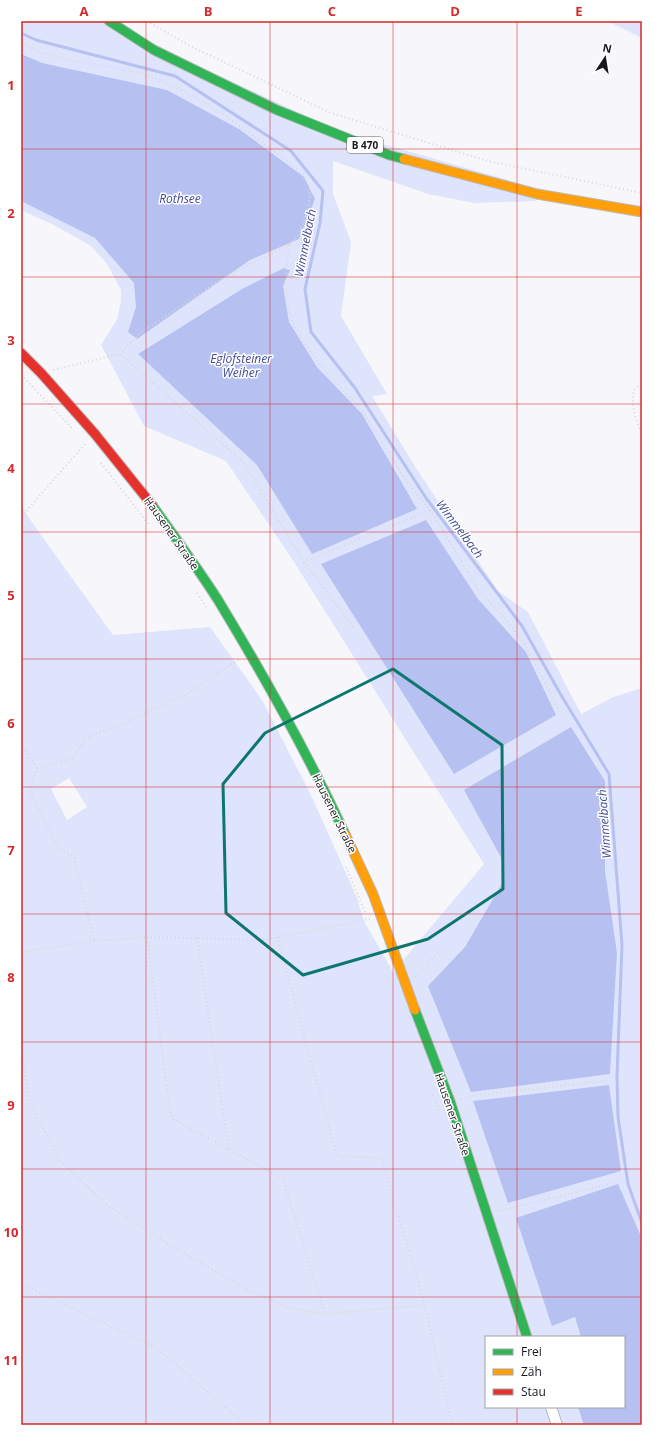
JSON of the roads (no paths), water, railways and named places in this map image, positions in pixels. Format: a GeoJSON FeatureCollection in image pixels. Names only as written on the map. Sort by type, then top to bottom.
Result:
{"type":"FeatureCollection","features":[{"type":"Feature","properties":{"kind":"street","name":"B 470"},"geometry":{"type":"LineString","coordinates":[[109,21],[154,50],[277,110],[389,155],[537,194],[642,212]]}},
{"type":"Feature","properties":{"kind":"street","name":"Hausener Straße"},"geometry":{"type":"LineString","coordinates":[[21,353],[41,373],[95,434],[147,497],[217,599],[251,655],[327,795],[373,894],[405,985],[450,1101],[527,1336]]}},
{"type":"Feature","properties":{"kind":"street"},"geometry":{"type":"LineString","coordinates":[[551,1408],[556,1425]]}},
{"type":"Feature","properties":{"kind":"water","name":"Rothsee"},"geometry":{"type":"Polygon","coordinates":[[[21,54],[42,63],[167,90],[239,129],[304,177],[315,199],[299,239],[250,260],[137,339],[128,332],[136,307],[134,283],[95,238],[21,201],[21,54]]]}},
{"type":"Feature","properties":{"kind":"water","name":"Eglofsteiner Weiher"},"geometry":{"type":"Polygon","coordinates":[[[284,268],[290,270],[283,286],[289,322],[317,367],[362,414],[417,509],[312,554],[257,465],[138,354],[242,289],[284,268]]]}},
{"type":"Feature","properties":{"kind":"water"},"geometry":{"type":"Polygon","coordinates":[[[426,520],[478,599],[526,652],[556,715],[454,774],[321,564],[426,520]]]}},
{"type":"Feature","properties":{"kind":"water"},"geometry":{"type":"Polygon","coordinates":[[[571,727],[605,781],[605,871],[617,953],[610,1074],[471,1092],[428,986],[465,947],[504,880],[503,861],[464,790],[571,727]]]}},
{"type":"Feature","properties":{"kind":"water"},"geometry":{"type":"Polygon","coordinates":[[[609,1085],[621,1171],[508,1203],[473,1101],[609,1085]]]}},
{"type":"Feature","properties":{"kind":"water"},"geometry":{"type":"Polygon","coordinates":[[[618,1184],[640,1234],[642,1260],[642,1425],[584,1425],[578,1408],[625,1408],[625,1336],[581,1336],[575,1317],[552,1326],[516,1218],[618,1184]]]}},
{"type":"Feature","properties":{"kind":"waterway","name":"Wimmelbach"},"geometry":{"type":"LineString","coordinates":[[21,33],[36,40],[175,76],[291,151],[323,191],[320,223],[305,289],[311,332],[355,388],[426,498],[522,626],[561,695],[609,774],[622,945],[617,1076],[618,1117],[628,1184],[642,1223]]}}]}
